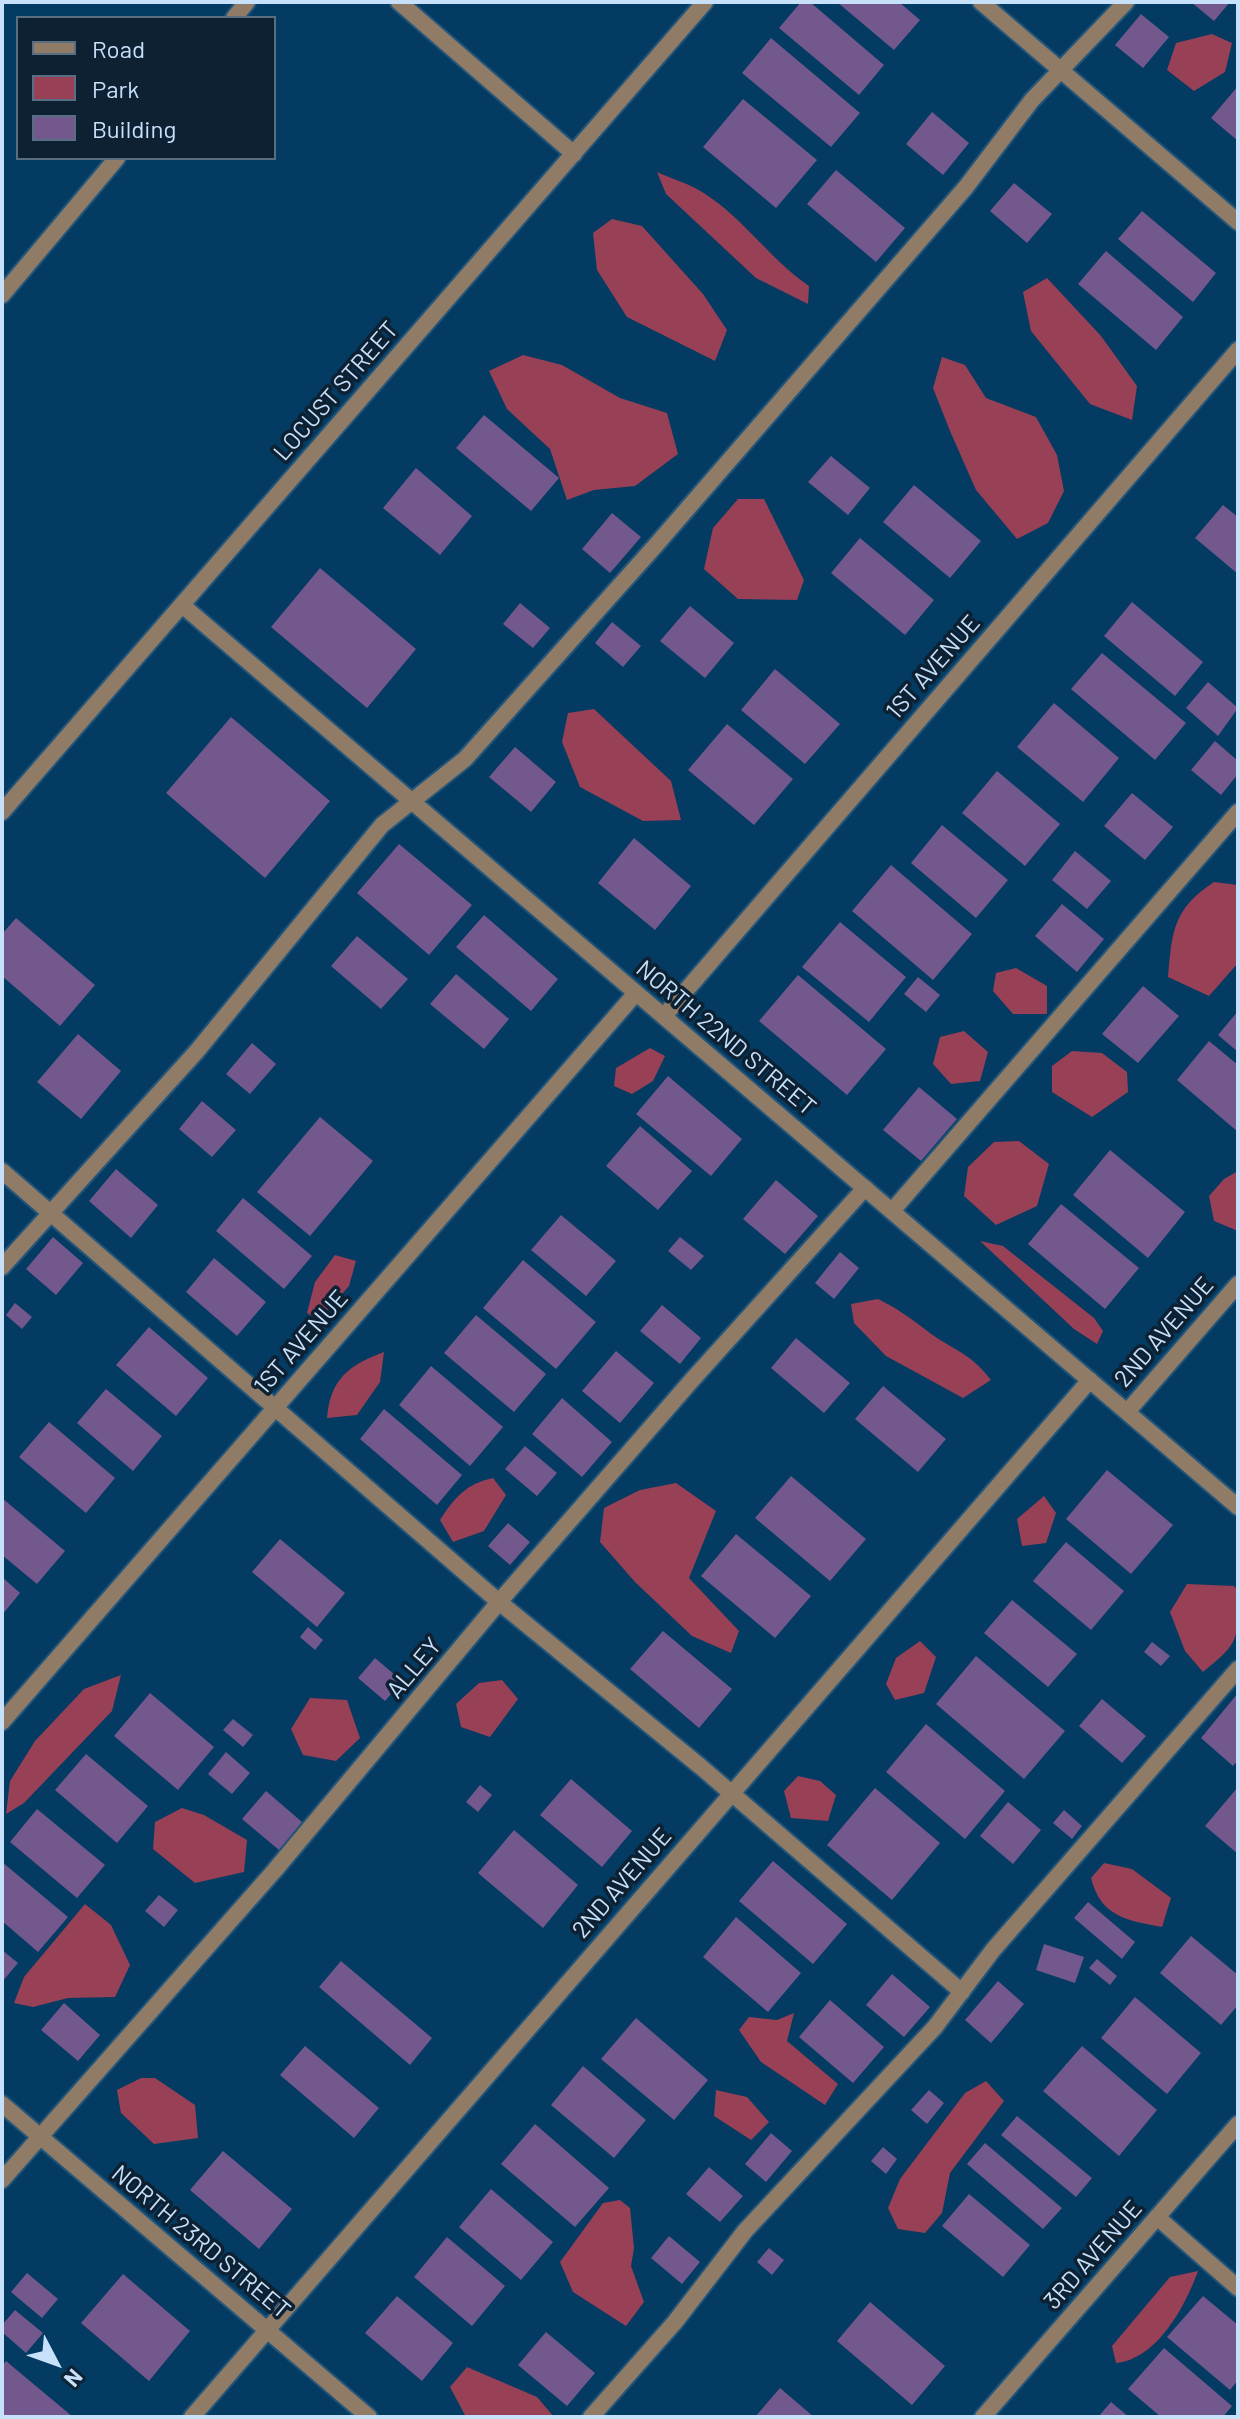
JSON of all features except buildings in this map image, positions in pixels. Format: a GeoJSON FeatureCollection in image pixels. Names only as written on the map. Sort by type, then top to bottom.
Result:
{"type":"FeatureCollection","features":[{"type":"Feature","properties":{"kind":"street"},"geometry":{"type":"LineString","coordinates":[[399,2],[574,154]]}},
{"type":"Feature","properties":{"kind":"street","name":"LOCUST STREET"},"geometry":{"type":"LineString","coordinates":[[2,812],[705,2]]}},
{"type":"Feature","properties":{"kind":"street"},"geometry":{"type":"LineString","coordinates":[[981,2],[1238,222]]}},
{"type":"Feature","properties":{"kind":"street"},"geometry":{"type":"LineString","coordinates":[[2,1267],[197,1051],[382,825],[465,759],[656,545],[966,187],[1032,100],[1126,2]]}},
{"type":"Feature","properties":{"kind":"street"},"geometry":{"type":"LineString","coordinates":[[2,295],[115,160]]}},
{"type":"Feature","properties":{"kind":"street","name":"1ST AVENUE"},"geometry":{"type":"LineString","coordinates":[[664,1016],[1238,350]]}},
{"type":"Feature","properties":{"kind":"street","name":"NORTH 22ND STREET"},"geometry":{"type":"LineString","coordinates":[[182,605],[1238,1507]]}},
{"type":"Feature","properties":{"kind":"street"},"geometry":{"type":"LineString","coordinates":[[892,1211],[1238,812]]}},
{"type":"Feature","properties":{"kind":"street","name":"1ST AVENUE"},"geometry":{"type":"LineString","coordinates":[[2,1722],[636,993]]}},
{"type":"Feature","properties":{"kind":"street"},"geometry":{"type":"LineString","coordinates":[[2,1171],[499,1602],[732,1793],[962,1992]]}},
{"type":"Feature","properties":{"kind":"street","name":"ALLEY"},"geometry":{"type":"LineString","coordinates":[[2,2180],[275,1870],[499,1602],[865,1188]]}},
{"type":"Feature","properties":{"kind":"street","name":"2ND AVENUE"},"geometry":{"type":"LineString","coordinates":[[1127,1412],[1238,1284]]}},
{"type":"Feature","properties":{"kind":"street","name":"2ND AVENUE"},"geometry":{"type":"LineString","coordinates":[[192,2417],[1090,1380]]}},
{"type":"Feature","properties":{"kind":"street"},"geometry":{"type":"LineString","coordinates":[[591,2417],[675,2322],[745,2231],[935,2027],[993,1950],[1238,1669]]}},
{"type":"Feature","properties":{"kind":"street","name":"NORTH 23RD STREET"},"geometry":{"type":"LineString","coordinates":[[2,2104],[369,2417]]}},
{"type":"Feature","properties":{"kind":"street","name":"3RD AVENUE"},"geometry":{"type":"LineString","coordinates":[[983,2417],[1238,2124]]}},
{"type":"Feature","properties":{"kind":"street"},"geometry":{"type":"LineString","coordinates":[[1157,2217],[1238,2288]]}},
{"type":"Feature","properties":{"kind":"green space"},"geometry":{"type":"Polygon","coordinates":[[[1212,34],[1232,43],[1225,72],[1194,91],[1167,70],[1176,43],[1212,34]]]}},
{"type":"Feature","properties":{"kind":"green space"},"geometry":{"type":"Polygon","coordinates":[[[657,172],[697,189],[727,210],[809,286],[808,304],[756,278],[666,194],[657,172]]]}},
{"type":"Feature","properties":{"kind":"green space"},"geometry":{"type":"Polygon","coordinates":[[[612,219],[642,226],[703,294],[727,330],[715,361],[627,317],[597,270],[593,233],[612,219]]]}},
{"type":"Feature","properties":{"kind":"green space"},"geometry":{"type":"Polygon","coordinates":[[[1047,278],[1101,336],[1137,386],[1132,420],[1090,404],[1031,331],[1023,292],[1047,278]]]}},
{"type":"Feature","properties":{"kind":"green space"},"geometry":{"type":"Polygon","coordinates":[[[523,355],[562,365],[620,398],[667,413],[678,454],[635,486],[594,490],[567,500],[550,449],[507,409],[489,371],[523,355]]]}},
{"type":"Feature","properties":{"kind":"green space"},"geometry":{"type":"Polygon","coordinates":[[[942,357],[965,365],[986,398],[1036,417],[1057,455],[1064,491],[1048,523],[1017,539],[976,490],[933,388],[942,357]]]}},
{"type":"Feature","properties":{"kind":"green space"},"geometry":{"type":"Polygon","coordinates":[[[738,499],[764,499],[804,580],[797,600],[738,599],[704,569],[713,528],[738,499]]]}},
{"type":"Feature","properties":{"kind":"green space"},"geometry":{"type":"Polygon","coordinates":[[[594,709],[671,781],[681,820],[643,821],[580,787],[562,742],[568,713],[594,709]]]}},
{"type":"Feature","properties":{"kind":"green space"},"geometry":{"type":"Polygon","coordinates":[[[1214,882],[1238,885],[1238,963],[1209,996],[1168,977],[1177,922],[1190,902],[1214,882]]]}},
{"type":"Feature","properties":{"kind":"green space"},"geometry":{"type":"Polygon","coordinates":[[[1016,968],[1047,986],[1047,1014],[1013,1014],[993,991],[996,973],[1016,968]]]}},
{"type":"Feature","properties":{"kind":"green space"},"geometry":{"type":"Polygon","coordinates":[[[964,1031],[988,1052],[980,1081],[951,1084],[933,1064],[940,1037],[964,1031]]]}},
{"type":"Feature","properties":{"kind":"green space"},"geometry":{"type":"Polygon","coordinates":[[[650,1048],[665,1056],[653,1081],[632,1094],[614,1086],[616,1068],[650,1048]]]}},
{"type":"Feature","properties":{"kind":"green space"},"geometry":{"type":"Polygon","coordinates":[[[1072,1051],[1102,1053],[1127,1072],[1128,1092],[1092,1117],[1052,1092],[1052,1066],[1072,1051]]]}},
{"type":"Feature","properties":{"kind":"green space"},"geometry":{"type":"Polygon","coordinates":[[[1019,1141],[1049,1164],[1037,1206],[996,1225],[964,1196],[968,1167],[994,1142],[1019,1141]]]}},
{"type":"Feature","properties":{"kind":"green space"},"geometry":{"type":"Polygon","coordinates":[[[1238,1171],[1238,1231],[1214,1221],[1209,1196],[1224,1179],[1238,1171]]]}},
{"type":"Feature","properties":{"kind":"green space"},"geometry":{"type":"Polygon","coordinates":[[[980,1241],[1003,1246],[1094,1318],[1103,1331],[1097,1344],[1074,1329],[980,1241]]]}},
{"type":"Feature","properties":{"kind":"green space"},"geometry":{"type":"Polygon","coordinates":[[[335,1255],[356,1261],[349,1286],[319,1320],[307,1313],[315,1282],[335,1255]]]}},
{"type":"Feature","properties":{"kind":"green space"},"geometry":{"type":"Polygon","coordinates":[[[878,1299],[968,1357],[991,1380],[963,1398],[886,1356],[854,1323],[851,1304],[878,1299]]]}},
{"type":"Feature","properties":{"kind":"green space"},"geometry":{"type":"Polygon","coordinates":[[[384,1352],[380,1382],[357,1415],[327,1418],[337,1383],[351,1368],[384,1352]]]}},
{"type":"Feature","properties":{"kind":"green space"},"geometry":{"type":"Polygon","coordinates":[[[493,1478],[506,1495],[484,1531],[453,1542],[440,1520],[462,1493],[475,1484],[493,1478]]]}},
{"type":"Feature","properties":{"kind":"green space"},"geometry":{"type":"Polygon","coordinates":[[[676,1483],[716,1511],[689,1578],[739,1631],[731,1653],[692,1636],[635,1582],[600,1542],[604,1508],[640,1490],[676,1483]]]}},
{"type":"Feature","properties":{"kind":"green space"},"geometry":{"type":"Polygon","coordinates":[[[1044,1496],[1056,1513],[1046,1543],[1022,1546],[1017,1519],[1044,1496]]]}},
{"type":"Feature","properties":{"kind":"green space"},"geometry":{"type":"Polygon","coordinates":[[[1187,1584],[1234,1586],[1238,1591],[1238,1621],[1234,1639],[1224,1654],[1203,1672],[1185,1651],[1170,1612],[1187,1584]]]}},
{"type":"Feature","properties":{"kind":"green space"},"geometry":{"type":"Polygon","coordinates":[[[920,1641],[936,1657],[924,1693],[895,1700],[886,1684],[896,1658],[920,1641]]]}},
{"type":"Feature","properties":{"kind":"green space"},"geometry":{"type":"Polygon","coordinates":[[[121,1675],[112,1711],[24,1803],[6,1814],[10,1781],[35,1741],[84,1689],[121,1675]]]}},
{"type":"Feature","properties":{"kind":"green space"},"geometry":{"type":"Polygon","coordinates":[[[502,1680],[518,1699],[490,1737],[461,1727],[456,1704],[479,1683],[502,1680]]]}},
{"type":"Feature","properties":{"kind":"green space"},"geometry":{"type":"Polygon","coordinates":[[[310,1698],[347,1700],[360,1738],[336,1761],[303,1755],[291,1729],[310,1698]]]}},
{"type":"Feature","properties":{"kind":"green space"},"geometry":{"type":"Polygon","coordinates":[[[798,1776],[820,1781],[836,1795],[828,1821],[791,1818],[784,1791],[798,1776]]]}},
{"type":"Feature","properties":{"kind":"green space"},"geometry":{"type":"Polygon","coordinates":[[[182,1808],[204,1815],[247,1840],[244,1872],[195,1883],[153,1849],[155,1822],[182,1808]]]}},
{"type":"Feature","properties":{"kind":"green space"},"geometry":{"type":"Polygon","coordinates":[[[1104,1863],[1132,1869],[1171,1898],[1162,1927],[1126,1919],[1108,1909],[1095,1891],[1091,1878],[1104,1863]]]}},
{"type":"Feature","properties":{"kind":"green space"},"geometry":{"type":"Polygon","coordinates":[[[85,1904],[111,1925],[130,1965],[115,1997],[68,1998],[33,2007],[14,2003],[24,1977],[85,1904]]]}},
{"type":"Feature","properties":{"kind":"green space"},"geometry":{"type":"Polygon","coordinates":[[[794,2013],[787,2041],[838,2084],[825,2105],[761,2062],[739,2030],[749,2017],[777,2020],[794,2013]]]}},
{"type":"Feature","properties":{"kind":"green space"},"geometry":{"type":"Polygon","coordinates":[[[141,2078],[155,2078],[195,2105],[198,2138],[154,2144],[121,2113],[117,2090],[141,2078]]]}},
{"type":"Feature","properties":{"kind":"green space"},"geometry":{"type":"Polygon","coordinates":[[[986,2081],[1004,2101],[950,2173],[942,2213],[925,2233],[898,2229],[888,2208],[900,2179],[965,2093],[986,2081]]]}},
{"type":"Feature","properties":{"kind":"green space"},"geometry":{"type":"Polygon","coordinates":[[[716,2090],[747,2097],[769,2122],[751,2140],[714,2116],[716,2090]]]}},
{"type":"Feature","properties":{"kind":"green space"},"geometry":{"type":"Polygon","coordinates":[[[620,2200],[630,2208],[634,2248],[631,2266],[644,2302],[626,2326],[573,2292],[560,2262],[603,2203],[620,2200]]]}},
{"type":"Feature","properties":{"kind":"green space"},"geometry":{"type":"Polygon","coordinates":[[[1198,2271],[1177,2315],[1157,2342],[1131,2359],[1116,2363],[1112,2346],[1170,2277],[1198,2271]]]}},
{"type":"Feature","properties":{"kind":"green space"},"geometry":{"type":"Polygon","coordinates":[[[467,2367],[537,2397],[554,2417],[466,2417],[450,2387],[467,2367]]]}}]}
